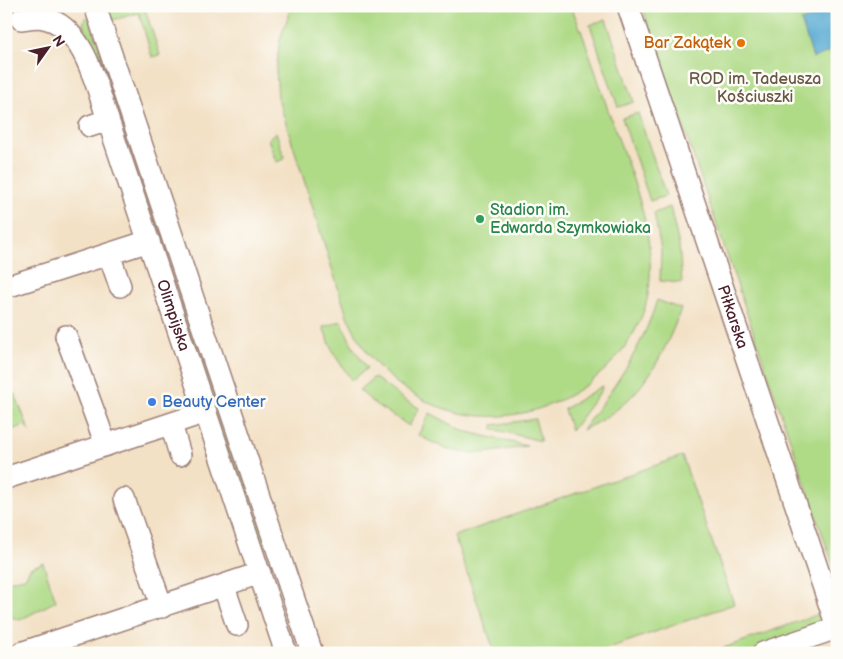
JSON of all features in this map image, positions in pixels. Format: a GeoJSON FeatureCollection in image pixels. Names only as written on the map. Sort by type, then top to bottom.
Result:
{"type":"FeatureCollection","features":[{"type":"Feature","properties":{"kind":"street"},"geometry":{"type":"LineString","coordinates":[[15,17],[51,6]]}},
{"type":"Feature","properties":{"kind":"street","name":"Olimpijska"},"geometry":{"type":"LineString","coordinates":[[96,6],[312,653]]}},
{"type":"Feature","properties":{"kind":"street","name":"Piłkarska"},"geometry":{"type":"LineString","coordinates":[[628,6],[837,627],[763,653]]}},
{"type":"Feature","properties":{"kind":"street","name":"Olimpijska"},"geometry":{"type":"LineString","coordinates":[[15,17],[44,18],[60,25],[75,38],[85,57],[99,123],[149,241],[286,653]]}},
{"type":"Feature","properties":{"kind":"street"},"geometry":{"type":"LineString","coordinates":[[6,287],[149,241]]}},
{"type":"Feature","properties":{"kind":"street"},"geometry":{"type":"LineString","coordinates":[[109,254],[120,286]]}},
{"type":"Feature","properties":{"kind":"street"},"geometry":{"type":"LineString","coordinates":[[163,284],[185,277]]}},
{"type":"Feature","properties":{"kind":"street"},"geometry":{"type":"LineString","coordinates":[[66,336],[106,445]]}},
{"type":"Feature","properties":{"kind":"street"},"geometry":{"type":"LineString","coordinates":[[6,478],[206,412]]}},
{"type":"Feature","properties":{"kind":"street"},"geometry":{"type":"LineString","coordinates":[[171,424],[180,455]]}},
{"type":"Feature","properties":{"kind":"street"},"geometry":{"type":"LineString","coordinates":[[124,499],[162,607]]}},
{"type":"Feature","properties":{"kind":"street"},"geometry":{"type":"LineString","coordinates":[[21,653],[260,574]]}},
{"type":"Feature","properties":{"kind":"street"},"geometry":{"type":"LineString","coordinates":[[224,587],[237,625]]}},
{"type":"Feature","properties":{"kind":"street"},"geometry":{"type":"LineString","coordinates":[[269,601],[292,593]]}},
{"type":"Feature","properties":{"kind":"green space"},"geometry":{"type":"Polygon","coordinates":[[[106,6],[144,6],[160,55],[152,57],[139,13],[109,21],[106,6]]]}},
{"type":"Feature","properties":{"kind":"green space","name":"Stadion im. Edwarda Szymkowiaka"},"geometry":{"type":"Polygon","coordinates":[[[292,6],[571,6],[633,179],[646,225],[649,248],[648,295],[641,319],[628,342],[612,362],[594,379],[568,396],[540,408],[512,415],[484,416],[456,412],[429,402],[403,387],[379,367],[369,355],[347,316],[278,98],[276,71],[280,39],[292,6]]]}},
{"type":"Feature","properties":{"kind":"green space","name":"ROD im. Tadeusza Kościuszki"},"geometry":{"type":"Polygon","coordinates":[[[642,6],[837,6],[837,577],[642,6]]]}},
{"type":"Feature","properties":{"kind":"green space"},"geometry":{"type":"Polygon","coordinates":[[[85,18],[89,18],[128,127],[119,129],[83,24],[85,18]]]}},
{"type":"Feature","properties":{"kind":"green space"},"geometry":{"type":"Polygon","coordinates":[[[606,19],[634,102],[618,107],[590,25],[606,19]]]}},
{"type":"Feature","properties":{"kind":"green space"},"geometry":{"type":"Polygon","coordinates":[[[638,113],[666,196],[650,201],[622,118],[638,113]]]}},
{"type":"Feature","properties":{"kind":"green space"},"geometry":{"type":"Polygon","coordinates":[[[130,132],[170,253],[167,257],[163,258],[121,135],[130,132]]]}},
{"type":"Feature","properties":{"kind":"green space"},"geometry":{"type":"Polygon","coordinates":[[[276,132],[285,159],[276,162],[268,139],[276,132]]]}},
{"type":"Feature","properties":{"kind":"green space"},"geometry":{"type":"Polygon","coordinates":[[[670,207],[679,245],[682,283],[660,281],[661,250],[654,213],[670,207]]]}},
{"type":"Feature","properties":{"kind":"green space"},"geometry":{"type":"Polygon","coordinates":[[[657,300],[681,309],[665,348],[645,381],[633,395],[602,420],[582,430],[626,368],[651,318],[657,300]]]}},
{"type":"Feature","properties":{"kind":"green space"},"geometry":{"type":"Polygon","coordinates":[[[184,302],[269,547],[258,550],[179,305],[184,302]]]}},
{"type":"Feature","properties":{"kind":"green space"},"geometry":{"type":"Polygon","coordinates":[[[341,321],[353,347],[367,368],[352,381],[334,354],[323,327],[341,321]]]}},
{"type":"Feature","properties":{"kind":"green space"},"geometry":{"type":"Polygon","coordinates":[[[374,377],[403,399],[419,408],[409,426],[375,404],[359,390],[374,377]]]}},
{"type":"Feature","properties":{"kind":"green space"},"geometry":{"type":"Polygon","coordinates":[[[602,386],[601,391],[571,431],[564,409],[602,386]]]}},
{"type":"Feature","properties":{"kind":"green space"},"geometry":{"type":"Polygon","coordinates":[[[15,394],[30,432],[25,425],[6,432],[6,397],[15,394]]]}},
{"type":"Feature","properties":{"kind":"green space"},"geometry":{"type":"Polygon","coordinates":[[[430,413],[464,431],[527,446],[483,453],[459,452],[447,448],[418,435],[430,413]]]}},
{"type":"Feature","properties":{"kind":"green space"},"geometry":{"type":"Polygon","coordinates":[[[535,419],[541,441],[493,429],[493,425],[535,419]]]}},
{"type":"Feature","properties":{"kind":"green space"},"geometry":{"type":"Polygon","coordinates":[[[682,456],[734,604],[595,653],[495,653],[454,536],[682,456]]]}},
{"type":"Feature","properties":{"kind":"green space"},"geometry":{"type":"Polygon","coordinates":[[[43,563],[56,601],[20,620],[6,615],[6,581],[25,578],[30,568],[43,563]]]}},
{"type":"Feature","properties":{"kind":"green space"},"geometry":{"type":"Polygon","coordinates":[[[819,614],[825,632],[763,653],[710,653],[819,614]]]}},
{"type":"Feature","properties":{"kind":"water"},"geometry":{"type":"Polygon","coordinates":[[[837,8],[837,49],[813,58],[801,21],[837,8]]]}},
{"type":"Feature","properties":{"kind":"place","name":"Bar Zakątek"},"geometry":{"type":"Point","coordinates":[741,43]}},
{"type":"Feature","properties":{"kind":"place","name":"Stadion im. Edwarda Szymkowiaka"},"geometry":{"type":"Point","coordinates":[480,219]}},
{"type":"Feature","properties":{"kind":"place","name":"Beauty Center"},"geometry":{"type":"Point","coordinates":[152,402]}}]}
